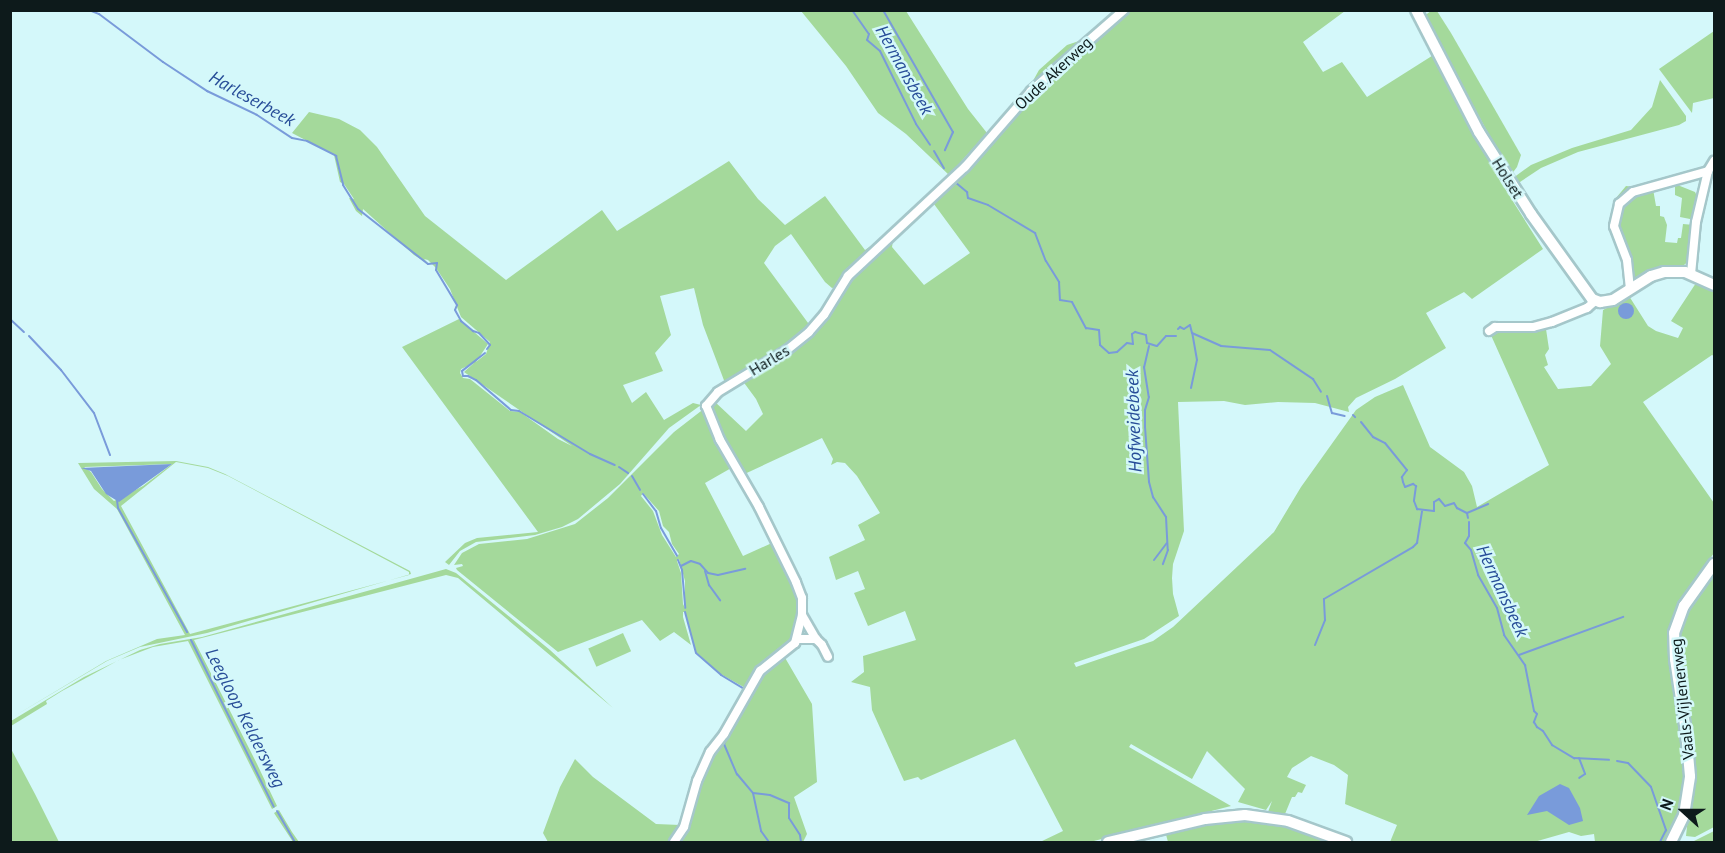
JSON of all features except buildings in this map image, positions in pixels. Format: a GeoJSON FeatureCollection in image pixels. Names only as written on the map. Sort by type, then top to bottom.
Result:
{"type":"FeatureCollection","features":[{"type":"Feature","properties":{"kind":"street","name":"Oude Akerweg"},"geometry":{"type":"LineString","coordinates":[[988,142],[1039,84],[1124,10]]}},
{"type":"Feature","properties":{"kind":"street","name":"Holset"},"geometry":{"type":"LineString","coordinates":[[1416,10],[1490,150],[1546,237],[1586,293],[1595,301]]}},
{"type":"Feature","properties":{"kind":"street","name":"Harles"},"geometry":{"type":"LineString","coordinates":[[797,639],[802,615],[802,598],[796,582],[756,501],[717,434],[706,406],[718,392],[787,350],[809,332],[824,315],[848,276],[911,219],[988,142]]}},
{"type":"Feature","properties":{"kind":"street"},"geometry":{"type":"LineString","coordinates":[[1691,274],[1694,261],[1694,237],[1708,171],[1714,161]]}},
{"type":"Feature","properties":{"kind":"street"},"geometry":{"type":"LineString","coordinates":[[1630,289],[1627,260],[1614,226],[1619,204],[1633,192],[1708,171]]}},
{"type":"Feature","properties":{"kind":"street"},"geometry":{"type":"LineString","coordinates":[[1489,331],[1495,327],[1533,327],[1552,322],[1587,308],[1595,301],[1613,300],[1651,276],[1664,272],[1691,274],[1714,285]]}},
{"type":"Feature","properties":{"kind":"street","name":"Vaals-Vijlenerweg"},"geometry":{"type":"LineString","coordinates":[[1671,843],[1684,815],[1690,776],[1675,659],[1674,633],[1684,606],[1714,564]]}},
{"type":"Feature","properties":{"kind":"street","name":"Harles"},"geometry":{"type":"LineString","coordinates":[[802,615],[828,657]]}},
{"type":"Feature","properties":{"kind":"street"},"geometry":{"type":"LineString","coordinates":[[674,843],[684,827],[697,781],[710,752],[724,734],[760,671],[797,639],[816,639]]}},
{"type":"Feature","properties":{"kind":"street"},"geometry":{"type":"LineString","coordinates":[[1108,843],[1204,819],[1245,815],[1288,821],[1346,843]]}},
{"type":"Feature","properties":{"kind":"green space"},"geometry":{"type":"Polygon","coordinates":[[[801,11],[906,11],[968,109],[987,133],[949,175],[906,134],[878,113],[846,66],[801,11]]]}},
{"type":"Feature","properties":{"kind":"green space"},"geometry":{"type":"Polygon","coordinates":[[[1127,11],[1345,11],[1303,42],[1323,72],[1342,62],[1367,97],[1435,54],[1494,158],[1495,173],[1543,249],[1472,299],[1464,292],[1426,313],[1446,348],[1395,379],[1356,398],[1348,407],[1349,412],[1315,403],[1278,402],[1245,405],[1224,401],[1178,402],[1184,531],[1173,564],[1172,578],[1173,594],[1179,616],[1144,639],[1074,663],[1076,667],[1153,641],[1173,627],[1274,532],[1301,487],[1356,410],[1375,397],[1403,385],[1430,447],[1464,472],[1472,486],[1477,507],[1549,465],[1490,333],[1546,329],[1549,349],[1545,355],[1548,365],[1544,367],[1558,389],[1591,386],[1611,364],[1600,346],[1603,310],[1629,296],[1648,326],[1678,338],[1683,328],[1671,321],[1696,283],[1714,292],[1714,356],[1712,355],[1643,402],[1714,503],[1714,553],[1687,591],[1677,608],[1671,626],[1686,752],[1683,805],[1666,842],[1595,842],[1594,834],[1581,836],[1569,832],[1534,842],[1390,842],[1397,825],[1345,804],[1348,775],[1334,765],[1311,756],[1292,768],[1287,777],[1306,785],[1302,793],[1298,792],[1295,797],[1292,797],[1285,814],[1268,812],[1272,801],[1266,810],[1238,802],[1245,789],[1207,751],[1192,779],[1131,744],[1129,747],[1231,806],[1090,842],[1040,842],[1063,831],[1015,739],[921,780],[918,777],[904,781],[872,710],[870,687],[851,682],[864,672],[863,656],[916,640],[905,611],[868,626],[854,593],[865,589],[858,571],[836,580],[829,557],[865,540],[858,525],[880,513],[857,476],[845,463],[837,462],[831,465],[833,459],[822,438],[738,477],[733,467],[705,483],[743,556],[772,543],[801,598],[794,640],[747,689],[719,673],[696,652],[685,612],[683,612],[683,617],[691,645],[674,632],[660,641],[642,620],[558,652],[457,570],[456,568],[463,566],[462,564],[454,565],[462,553],[479,544],[527,539],[575,524],[608,498],[674,432],[714,401],[746,431],[763,414],[756,399],[742,380],[811,331],[840,286],[832,288],[825,282],[791,234],[775,246],[764,263],[811,327],[725,383],[703,325],[694,288],[660,296],[671,335],[655,353],[663,371],[623,385],[632,403],[646,392],[664,420],[693,403],[701,405],[669,428],[620,484],[578,519],[562,527],[535,535],[476,542],[460,551],[449,565],[445,562],[465,543],[477,538],[538,532],[402,347],[459,319],[488,344],[476,362],[486,354],[490,342],[461,317],[450,289],[428,260],[424,259],[430,265],[414,255],[363,209],[362,216],[356,211],[349,198],[354,199],[344,184],[340,182],[334,155],[292,133],[309,112],[339,119],[360,130],[377,147],[425,216],[506,280],[602,210],[617,231],[729,161],[758,199],[785,225],[825,196],[865,250],[895,229],[892,247],[924,285],[970,253],[931,200],[1032,92],[1127,11]],[[474,363],[461,369],[460,373],[463,378],[470,379],[510,411],[520,412],[558,439],[572,446],[464,372],[474,363]],[[643,493],[641,496],[653,511],[662,535],[676,557],[679,554],[672,544],[669,532],[663,526],[659,511],[643,493]],[[679,559],[677,561],[681,573],[685,608],[685,581],[679,559]]]}},
{"type":"Feature","properties":{"kind":"green space"},"geometry":{"type":"Polygon","coordinates":[[[1431,11],[1437,11],[1451,33],[1521,155],[1511,175],[1424,16],[1431,11]]]}},
{"type":"Feature","properties":{"kind":"green space"},"geometry":{"type":"Polygon","coordinates":[[[1714,31],[1714,98],[1693,103],[1692,113],[1659,69],[1714,31]]]}},
{"type":"Feature","properties":{"kind":"green space"},"geometry":{"type":"Polygon","coordinates":[[[1082,40],[1058,59],[1029,88],[1039,70],[1067,45],[1082,40]]]}},
{"type":"Feature","properties":{"kind":"green space"},"geometry":{"type":"Polygon","coordinates":[[[1660,80],[1686,116],[1686,121],[1679,125],[1578,152],[1541,168],[1517,184],[1513,178],[1531,165],[1572,148],[1631,130],[1652,107],[1660,80]]]}},
{"type":"Feature","properties":{"kind":"green space"},"geometry":{"type":"Polygon","coordinates":[[[1675,184],[1695,192],[1698,198],[1695,220],[1680,217],[1682,198],[1675,195],[1675,184]]]}},
{"type":"Feature","properties":{"kind":"green space"},"geometry":{"type":"Polygon","coordinates":[[[1626,186],[1653,189],[1656,206],[1660,206],[1660,216],[1664,217],[1667,225],[1665,242],[1677,243],[1678,238],[1681,238],[1683,224],[1694,225],[1689,261],[1684,265],[1648,273],[1634,280],[1617,228],[1616,198],[1626,186]]]}},
{"type":"Feature","properties":{"kind":"green space"},"geometry":{"type":"Polygon","coordinates":[[[176,461],[208,467],[225,474],[410,571],[411,574],[409,575],[409,572],[228,476],[208,468],[176,462],[121,506],[190,634],[388,581],[207,633],[140,647],[107,661],[11,718],[106,661],[157,639],[185,635],[117,509],[94,489],[78,463],[176,461]],[[172,464],[84,467],[91,472],[102,489],[114,501],[143,486],[172,464]]]}},
{"type":"Feature","properties":{"kind":"green space"},"geometry":{"type":"Polygon","coordinates":[[[1714,568],[1714,827],[1695,837],[1686,836],[1694,761],[1678,635],[1685,608],[1714,568]]]}},
{"type":"Feature","properties":{"kind":"green space"},"geometry":{"type":"Polygon","coordinates":[[[446,569],[456,573],[550,650],[613,708],[458,578],[446,575],[194,640],[277,806],[272,809],[188,641],[153,647],[120,660],[140,650],[160,644],[202,637],[446,569]]]}},
{"type":"Feature","properties":{"kind":"green space"},"geometry":{"type":"Polygon","coordinates":[[[623,633],[631,651],[596,667],[588,648],[623,633]]]}},
{"type":"Feature","properties":{"kind":"green space"},"geometry":{"type":"Polygon","coordinates":[[[784,656],[812,704],[817,782],[794,797],[807,834],[803,842],[677,842],[708,761],[763,671],[784,656]]]}},
{"type":"Feature","properties":{"kind":"green space"},"geometry":{"type":"Polygon","coordinates":[[[117,661],[62,691],[46,701],[47,704],[11,726],[11,721],[84,677],[117,661]]]}},
{"type":"Feature","properties":{"kind":"green space"},"geometry":{"type":"Polygon","coordinates":[[[10,747],[35,794],[59,842],[11,842],[10,747]]]}},
{"type":"Feature","properties":{"kind":"green space"},"geometry":{"type":"Polygon","coordinates":[[[575,759],[593,777],[656,824],[680,825],[686,814],[671,842],[548,842],[543,833],[560,787],[575,759]]]}},
{"type":"Feature","properties":{"kind":"green space"},"geometry":{"type":"Polygon","coordinates":[[[279,810],[299,842],[293,842],[274,813],[279,810]]]}},
{"type":"Feature","properties":{"kind":"green space"},"geometry":{"type":"Polygon","coordinates":[[[1260,817],[1347,842],[1168,842],[1165,831],[1187,824],[1260,817]]]}},
{"type":"Feature","properties":{"kind":"green space"},"geometry":{"type":"Polygon","coordinates":[[[1714,831],[1714,842],[1692,842],[1714,831]]]}},
{"type":"Feature","properties":{"kind":"water"},"geometry":{"type":"Polygon","coordinates":[[[1626,303],[1632,305],[1634,311],[1632,317],[1626,319],[1620,317],[1618,311],[1620,305],[1626,303]]]}},
{"type":"Feature","properties":{"kind":"water"},"geometry":{"type":"Polygon","coordinates":[[[172,464],[119,502],[106,494],[91,471],[81,468],[172,464]]]}},
{"type":"Feature","properties":{"kind":"water"},"geometry":{"type":"Polygon","coordinates":[[[1560,784],[1569,788],[1580,808],[1583,821],[1569,825],[1547,811],[1527,815],[1539,796],[1560,784]]]}},
{"type":"Feature","properties":{"kind":"waterway","name":"Harleserbeek"},"geometry":{"type":"LineString","coordinates":[[89,10],[99,14],[163,62],[207,91],[257,115],[292,138],[307,141],[336,156],[343,185],[358,209],[428,264],[437,263],[436,270],[457,305],[455,310],[461,321],[479,333],[490,345],[487,349]]}},
{"type":"Feature","properties":{"kind":"waterway","name":"Hermansbeek"},"geometry":{"type":"LineString","coordinates":[[852,10],[869,34],[867,40],[880,51],[916,124],[930,145]]}},
{"type":"Feature","properties":{"kind":"waterway"},"geometry":{"type":"LineString","coordinates":[[883,10],[953,132],[945,150]]}},
{"type":"Feature","properties":{"kind":"waterway","name":"Hermansbeek"},"geometry":{"type":"LineString","coordinates":[[934,151],[944,168]]}},
{"type":"Feature","properties":{"kind":"waterway","name":"Hermansbeek"},"geometry":{"type":"LineString","coordinates":[[955,182],[967,192],[968,198],[988,205],[1035,233],[1046,261],[1059,282],[1060,300],[1072,302],[1086,328],[1099,330],[1100,345],[1109,353],[1117,352],[1127,343],[1133,344],[1132,334],[1135,332],[1146,335],[1147,343],[1157,346],[1166,336],[1176,336]]}},
{"type":"Feature","properties":{"kind":"waterway","name":"Leegloop Keldersweg"},"geometry":{"type":"LineString","coordinates":[[10,319],[24,332]]}},
{"type":"Feature","properties":{"kind":"waterway","name":"Hermansbeek"},"geometry":{"type":"LineString","coordinates":[[1178,329],[1180,327],[1184,329],[1190,325],[1192,333],[1221,346],[1270,350],[1313,379],[1321,392]]}},
{"type":"Feature","properties":{"kind":"waterway"},"geometry":{"type":"LineString","coordinates":[[1191,388],[1197,360],[1192,333]]}},
{"type":"Feature","properties":{"kind":"waterway","name":"Leegloop Keldersweg"},"geometry":{"type":"LineString","coordinates":[[29,336],[61,370],[94,413],[110,455]]}},
{"type":"Feature","properties":{"kind":"waterway","name":"Hofweidebeek"},"geometry":{"type":"LineString","coordinates":[[1149,346],[1144,367],[1149,397],[1145,410],[1145,427],[1149,482],[1153,497],[1166,517],[1168,550],[1163,564]]}},
{"type":"Feature","properties":{"kind":"waterway","name":"Harleserbeek"},"geometry":{"type":"LineString","coordinates":[[485,353],[462,371],[463,376],[476,380],[511,410],[519,411],[590,454],[615,465]]}},
{"type":"Feature","properties":{"kind":"waterway","name":"Hermansbeek"},"geometry":{"type":"LineString","coordinates":[[1327,396],[1332,413],[1345,416]]}},
{"type":"Feature","properties":{"kind":"waterway","name":"Hermansbeek"},"geometry":{"type":"LineString","coordinates":[[1361,422],[1373,437],[1385,443],[1407,470],[1402,477],[1403,482],[1405,487],[1413,484],[1416,486],[1414,501],[1417,509],[1434,511],[1434,502],[1439,499],[1445,506],[1454,503],[1457,508],[1467,513],[1468,518]]}},
{"type":"Feature","properties":{"kind":"waterway","name":"Harleserbeek"},"geometry":{"type":"LineString","coordinates":[[619,467],[628,473]]}},
{"type":"Feature","properties":{"kind":"waterway","name":"Harleserbeek"},"geometry":{"type":"LineString","coordinates":[[632,476],[640,490]]}},
{"type":"Feature","properties":{"kind":"waterway","name":"Harleserbeek"},"geometry":{"type":"LineString","coordinates":[[643,494],[656,511],[661,528],[677,556]]}},
{"type":"Feature","properties":{"kind":"waterway","name":"Leegloop Keldersweg"},"geometry":{"type":"LineString","coordinates":[[117,500],[118,508],[187,632]]}},
{"type":"Feature","properties":{"kind":"waterway"},"geometry":{"type":"LineString","coordinates":[[1467,513],[1488,504]]}},
{"type":"Feature","properties":{"kind":"waterway"},"geometry":{"type":"LineString","coordinates":[[1315,645],[1325,620],[1324,599],[1413,547],[1417,543],[1422,511]]}},
{"type":"Feature","properties":{"kind":"waterway","name":"Hermansbeek"},"geometry":{"type":"LineString","coordinates":[[1469,522],[1469,536],[1465,543],[1471,550],[1478,575],[1497,608],[1504,635],[1525,665],[1534,711],[1537,714],[1534,722],[1552,745],[1574,758],[1609,760]]}},
{"type":"Feature","properties":{"kind":"waterway"},"geometry":{"type":"LineString","coordinates":[[1154,560],[1167,543]]}},
{"type":"Feature","properties":{"kind":"waterway","name":"Harleserbeek"},"geometry":{"type":"LineString","coordinates":[[678,560],[682,570],[685,608]]}},
{"type":"Feature","properties":{"kind":"waterway"},"geometry":{"type":"LineString","coordinates":[[681,566],[691,561],[700,564],[708,573],[718,575],[745,569]]}},
{"type":"Feature","properties":{"kind":"waterway"},"geometry":{"type":"LineString","coordinates":[[705,571],[709,585],[720,600]]}},
{"type":"Feature","properties":{"kind":"waterway","name":"Harleserbeek"},"geometry":{"type":"LineString","coordinates":[[685,612],[696,653],[721,675],[744,689]]}},
{"type":"Feature","properties":{"kind":"waterway"},"geometry":{"type":"LineString","coordinates":[[1519,655],[1623,617]]}},
{"type":"Feature","properties":{"kind":"waterway","name":"Leegloop Keldersweg"},"geometry":{"type":"LineString","coordinates":[[191,640],[274,807]]}},
{"type":"Feature","properties":{"kind":"waterway","name":"Harleserbeek"},"geometry":{"type":"LineString","coordinates":[[749,696],[724,744],[737,774],[753,793],[761,831],[769,842]]}},
{"type":"Feature","properties":{"kind":"waterway"},"geometry":{"type":"LineString","coordinates":[[1579,758],[1585,774],[1579,778]]}},
{"type":"Feature","properties":{"kind":"waterway","name":"Hermansbeek"},"geometry":{"type":"LineString","coordinates":[[1617,761],[1628,763],[1651,787],[1666,830],[1660,842]]}},
{"type":"Feature","properties":{"kind":"waterway"},"geometry":{"type":"LineString","coordinates":[[753,793],[770,795],[789,803],[789,818],[800,835],[801,842]]}},
{"type":"Feature","properties":{"kind":"waterway","name":"Leegloop Keldersweg"},"geometry":{"type":"LineString","coordinates":[[277,811],[295,842]]}}]}
